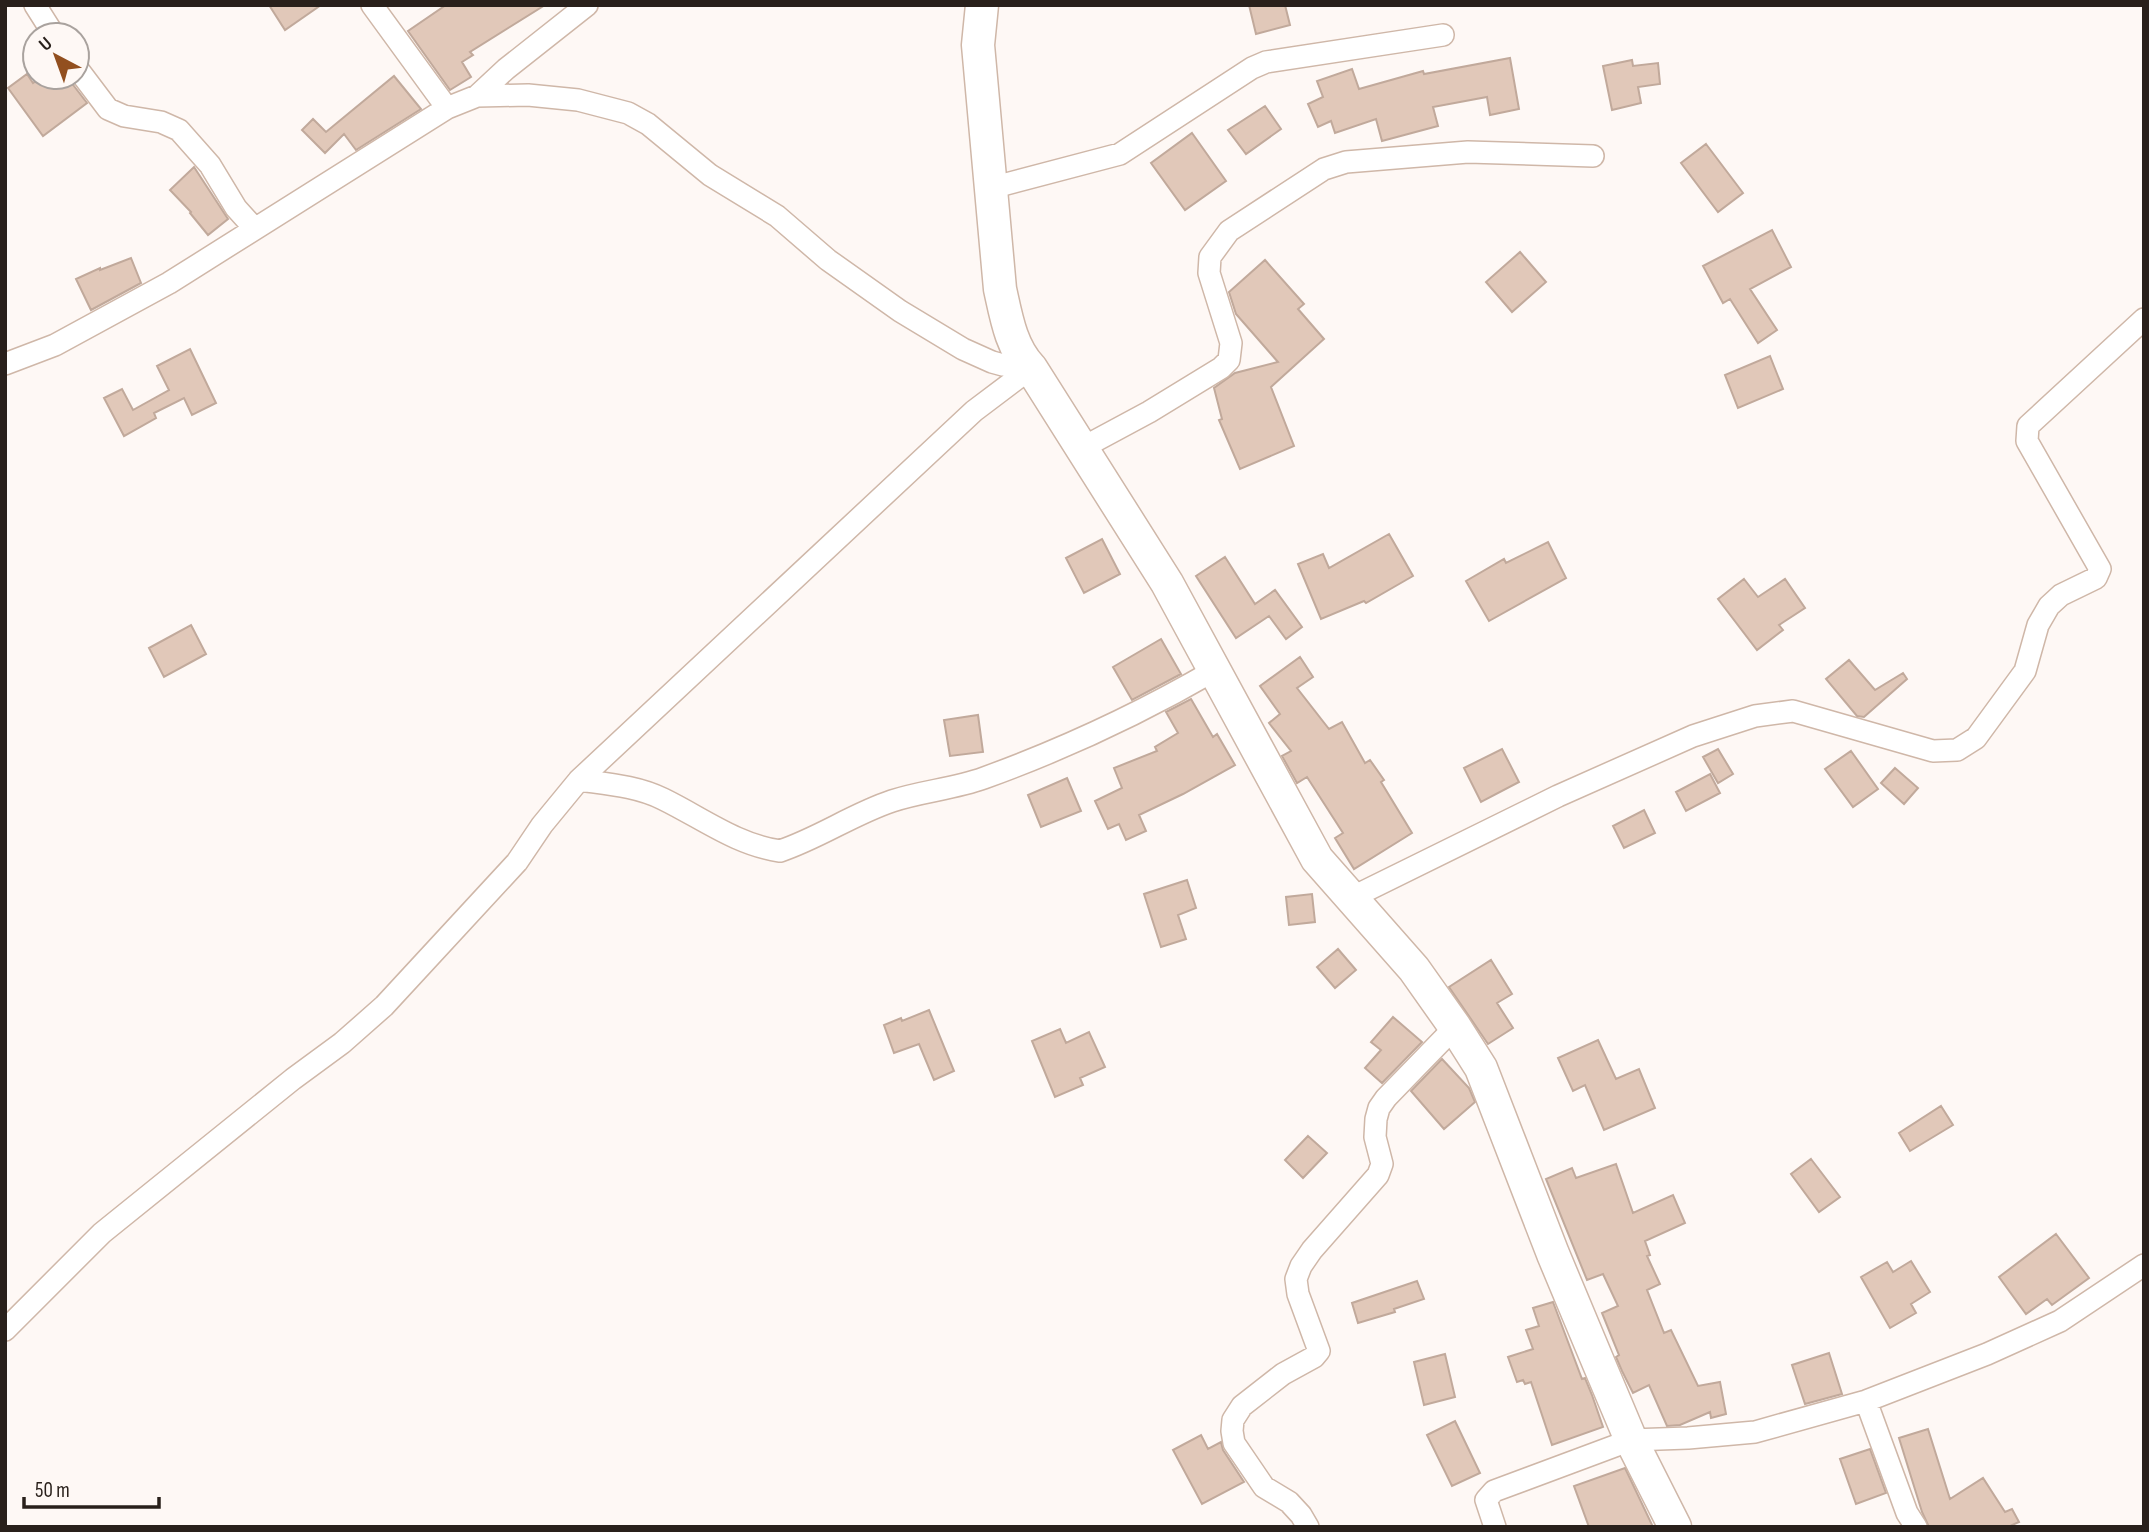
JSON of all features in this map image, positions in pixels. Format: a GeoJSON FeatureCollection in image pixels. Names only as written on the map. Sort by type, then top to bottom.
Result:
{"type":"FeatureCollection","features":[{"type":"Feature","properties":{"kind":"street"},"geometry":{"type":"LineString","coordinates":[[35,5],[45,21]]}},
{"type":"Feature","properties":{"kind":"street"},"geometry":{"type":"LineString","coordinates":[[372,5],[447,108]]}},
{"type":"Feature","properties":{"kind":"street"},"geometry":{"type":"LineString","coordinates":[[477,96],[506,69],[587,5]]}},
{"type":"Feature","properties":{"kind":"street"},"geometry":{"type":"LineString","coordinates":[[982,5],[978,45],[1000,289],[1006,320],[1026,363],[1167,583],[1317,859],[1414,969],[1481,1068],[1553,1254],[1632,1440],[1675,1527]]}},
{"type":"Feature","properties":{"kind":"street"},"geometry":{"type":"LineString","coordinates":[[991,188],[1120,153],[1252,68],[1266,62],[1443,34]]}},
{"type":"Feature","properties":{"kind":"street"},"geometry":{"type":"LineString","coordinates":[[91,86],[108,108],[124,116],[161,122],[179,130],[210,165],[236,208],[255,229]]}},
{"type":"Feature","properties":{"kind":"street"},"geometry":{"type":"LineString","coordinates":[[5,364],[55,345],[169,284],[447,108],[477,96],[528,95],[578,100],[628,114],[648,124],[710,175],[777,216],[828,260],[900,311],[963,349],[992,362],[1003,365],[1026,363]]}},
{"type":"Feature","properties":{"kind":"street"},"geometry":{"type":"LineString","coordinates":[[1082,448],[1149,412],[1221,368],[1229,360],[1231,343],[1209,273],[1210,257],[1229,231],[1324,169],[1346,162],[1468,152],[1593,156]]}},
{"type":"Feature","properties":{"kind":"street"},"geometry":{"type":"LineString","coordinates":[[1351,898],[1558,796],[1693,736],[1755,716],[1793,712],[1933,751],[1957,750],[1976,738],[2025,671],[2038,625],[2049,607],[2061,595],[2096,578],[2100,569],[2027,441],[2028,426],[2144,319]]}},
{"type":"Feature","properties":{"kind":"street"},"geometry":{"type":"LineString","coordinates":[[5,1329],[102,1233],[293,1079],[342,1043],[384,1006],[517,862],[542,825],[579,780],[1026,363]]}},
{"type":"Feature","properties":{"kind":"street"},"geometry":{"type":"LineString","coordinates":[[579,780],[638,789],[662,798],[721,832],[765,849],[780,851],[891,802],[984,779],[1085,737],[1157,704],[1215,670]]}},
{"type":"Feature","properties":{"kind":"street"},"geometry":{"type":"LineString","coordinates":[[1308,1527],[1289,1502],[1264,1487],[1249,1467],[1234,1443],[1233,1420],[1242,1406],[1283,1374],[1314,1357],[1319,1351],[1298,1294],[1296,1279],[1301,1266],[1378,1175],[1382,1164],[1376,1137],[1379,1108],[1385,1098],[1455,1027]]}},
{"type":"Feature","properties":{"kind":"street"},"geometry":{"type":"LineString","coordinates":[[1495,1527],[1487,1504],[1490,1493],[1632,1440],[1755,1432],[1866,1401],[1987,1354],[2060,1321],[2144,1265]]}},
{"type":"Feature","properties":{"kind":"street"},"geometry":{"type":"LineString","coordinates":[[1866,1401],[1907,1513],[1916,1527]]}},
{"type":"Feature","properties":{"kind":"building"},"geometry":{"type":"Polygon","coordinates":[[[269,5],[321,5],[285,30],[269,5]]]}},
{"type":"Feature","properties":{"kind":"building"},"geometry":{"type":"Polygon","coordinates":[[[446,5],[545,5],[470,52],[473,55],[462,62],[471,77],[450,90],[408,31],[446,5]]]}},
{"type":"Feature","properties":{"kind":"building"},"geometry":{"type":"Polygon","coordinates":[[[1249,5],[1285,5],[1290,25],[1256,34],[1249,5]]]}},
{"type":"Feature","properties":{"kind":"building"},"geometry":{"type":"Polygon","coordinates":[[[1510,58],[1519,109],[1490,115],[1487,97],[1433,107],[1438,126],[1382,141],[1376,119],[1335,133],[1331,121],[1318,127],[1308,104],[1323,97],[1317,81],[1352,69],[1359,89],[1423,71],[1424,74],[1510,58]]]}},
{"type":"Feature","properties":{"kind":"building"},"geometry":{"type":"Polygon","coordinates":[[[1632,60],[1633,66],[1658,63],[1660,84],[1638,87],[1641,103],[1612,110],[1603,66],[1632,60]]]}},
{"type":"Feature","properties":{"kind":"building"},"geometry":{"type":"Polygon","coordinates":[[[394,76],[421,109],[356,150],[344,134],[325,153],[302,130],[313,119],[326,132],[394,76]]]}},
{"type":"Feature","properties":{"kind":"building"},"geometry":{"type":"Polygon","coordinates":[[[21,78],[21,91],[78,91],[87,103],[43,136],[8,88],[21,78]]]}},
{"type":"Feature","properties":{"kind":"building"},"geometry":{"type":"Polygon","coordinates":[[[1265,106],[1281,129],[1246,154],[1228,130],[1265,106]]]}},
{"type":"Feature","properties":{"kind":"building"},"geometry":{"type":"Polygon","coordinates":[[[1192,133],[1226,181],[1185,210],[1151,163],[1192,133]]]}},
{"type":"Feature","properties":{"kind":"building"},"geometry":{"type":"Polygon","coordinates":[[[1706,144],[1743,193],[1718,212],[1681,163],[1706,144]]]}},
{"type":"Feature","properties":{"kind":"building"},"geometry":{"type":"Polygon","coordinates":[[[194,167],[228,219],[208,235],[170,190],[194,167]]]}},
{"type":"Feature","properties":{"kind":"building"},"geometry":{"type":"Polygon","coordinates":[[[1772,230],[1791,267],[1750,289],[1777,330],[1758,343],[1730,299],[1723,303],[1703,266],[1772,230]]]}},
{"type":"Feature","properties":{"kind":"building"},"geometry":{"type":"Polygon","coordinates":[[[1520,252],[1546,282],[1512,312],[1486,282],[1520,252]]]}},
{"type":"Feature","properties":{"kind":"building"},"geometry":{"type":"Polygon","coordinates":[[[131,258],[141,283],[91,310],[76,279],[131,258]]]}},
{"type":"Feature","properties":{"kind":"building"},"geometry":{"type":"Polygon","coordinates":[[[1265,260],[1304,304],[1298,309],[1324,339],[1271,387],[1294,446],[1240,469],[1219,420],[1222,419],[1214,388],[1235,373],[1278,362],[1236,314],[1229,292],[1265,260]]]}},
{"type":"Feature","properties":{"kind":"building"},"geometry":{"type":"Polygon","coordinates":[[[190,349],[216,403],[192,415],[184,398],[154,413],[156,418],[124,436],[104,398],[122,389],[133,410],[169,390],[157,366],[190,349]]]}},
{"type":"Feature","properties":{"kind":"building"},"geometry":{"type":"Polygon","coordinates":[[[1770,356],[1783,389],[1738,408],[1725,375],[1770,356]]]}},
{"type":"Feature","properties":{"kind":"building"},"geometry":{"type":"Polygon","coordinates":[[[1389,534],[1413,576],[1366,603],[1364,601],[1321,619],[1298,564],[1323,554],[1329,568],[1389,534]]]}},
{"type":"Feature","properties":{"kind":"building"},"geometry":{"type":"Polygon","coordinates":[[[1102,539],[1120,574],[1084,593],[1066,558],[1102,539]]]}},
{"type":"Feature","properties":{"kind":"building"},"geometry":{"type":"Polygon","coordinates":[[[1548,542],[1566,578],[1489,621],[1466,581],[1504,559],[1506,563],[1548,542]]]}},
{"type":"Feature","properties":{"kind":"building"},"geometry":{"type":"Polygon","coordinates":[[[1225,557],[1255,604],[1275,590],[1302,627],[1286,639],[1269,616],[1236,638],[1196,576],[1225,557]]]}},
{"type":"Feature","properties":{"kind":"building"},"geometry":{"type":"Polygon","coordinates":[[[1744,579],[1758,597],[1785,579],[1805,608],[1779,625],[1783,630],[1757,650],[1718,599],[1744,579]]]}},
{"type":"Feature","properties":{"kind":"building"},"geometry":{"type":"Polygon","coordinates":[[[191,625],[206,654],[164,677],[149,648],[191,625]]]}},
{"type":"Feature","properties":{"kind":"building"},"geometry":{"type":"Polygon","coordinates":[[[1161,639],[1181,674],[1132,700],[1113,667],[1161,639]]]}},
{"type":"Feature","properties":{"kind":"building"},"geometry":{"type":"Polygon","coordinates":[[[1300,657],[1313,677],[1297,688],[1329,729],[1342,722],[1365,763],[1370,760],[1384,780],[1381,782],[1412,833],[1354,869],[1335,838],[1343,833],[1307,777],[1297,783],[1282,756],[1291,751],[1269,723],[1280,714],[1260,686],[1300,657]]]}},
{"type":"Feature","properties":{"kind":"building"},"geometry":{"type":"Polygon","coordinates":[[[1849,660],[1875,690],[1903,673],[1907,679],[1864,717],[1857,716],[1826,679],[1849,660]]]}},
{"type":"Feature","properties":{"kind":"building"},"geometry":{"type":"Polygon","coordinates":[[[1191,699],[1213,737],[1217,734],[1235,765],[1139,815],[1146,831],[1126,840],[1119,824],[1108,829],[1095,801],[1122,788],[1114,768],[1157,751],[1155,747],[1178,733],[1166,712],[1191,699]]]}},
{"type":"Feature","properties":{"kind":"building"},"geometry":{"type":"Polygon","coordinates":[[[978,715],[983,752],[950,756],[944,720],[978,715]]]}},
{"type":"Feature","properties":{"kind":"building"},"geometry":{"type":"Polygon","coordinates":[[[1502,749],[1519,782],[1481,802],[1464,768],[1502,749]]]}},
{"type":"Feature","properties":{"kind":"building"},"geometry":{"type":"Polygon","coordinates":[[[1718,749],[1733,774],[1718,783],[1703,757],[1718,749]]]}},
{"type":"Feature","properties":{"kind":"building"},"geometry":{"type":"Polygon","coordinates":[[[1851,751],[1878,789],[1853,807],[1825,769],[1851,751]]]}},
{"type":"Feature","properties":{"kind":"building"},"geometry":{"type":"Polygon","coordinates":[[[1895,768],[1918,788],[1904,804],[1881,783],[1895,768]]]}},
{"type":"Feature","properties":{"kind":"building"},"geometry":{"type":"Polygon","coordinates":[[[1710,774],[1720,793],[1686,811],[1676,792],[1710,774]]]}},
{"type":"Feature","properties":{"kind":"building"},"geometry":{"type":"Polygon","coordinates":[[[1067,778],[1081,811],[1041,827],[1028,795],[1067,778]]]}},
{"type":"Feature","properties":{"kind":"building"},"geometry":{"type":"Polygon","coordinates":[[[1644,810],[1655,833],[1624,848],[1613,826],[1644,810]]]}},
{"type":"Feature","properties":{"kind":"building"},"geometry":{"type":"Polygon","coordinates":[[[1187,880],[1196,908],[1178,915],[1186,939],[1161,947],[1144,894],[1187,880]]]}},
{"type":"Feature","properties":{"kind":"building"},"geometry":{"type":"Polygon","coordinates":[[[1312,894],[1315,922],[1289,925],[1286,897],[1312,894]]]}},
{"type":"Feature","properties":{"kind":"building"},"geometry":{"type":"Polygon","coordinates":[[[1338,949],[1356,970],[1335,988],[1317,967],[1338,949]]]}},
{"type":"Feature","properties":{"kind":"building"},"geometry":{"type":"Polygon","coordinates":[[[1491,960],[1512,994],[1497,1003],[1513,1028],[1488,1044],[1449,987],[1491,960]]]}},
{"type":"Feature","properties":{"kind":"building"},"geometry":{"type":"Polygon","coordinates":[[[929,1010],[954,1071],[934,1080],[919,1044],[894,1053],[884,1025],[929,1010]]]}},
{"type":"Feature","properties":{"kind":"building"},"geometry":{"type":"Polygon","coordinates":[[[1393,1017],[1422,1042],[1382,1083],[1365,1068],[1381,1050],[1371,1042],[1393,1017]]]}},
{"type":"Feature","properties":{"kind":"building"},"geometry":{"type":"Polygon","coordinates":[[[1060,1029],[1066,1043],[1089,1032],[1105,1067],[1080,1078],[1083,1085],[1055,1097],[1032,1041],[1060,1029]]]}},
{"type":"Feature","properties":{"kind":"building"},"geometry":{"type":"Polygon","coordinates":[[[1598,1040],[1616,1079],[1639,1069],[1655,1108],[1604,1130],[1585,1085],[1573,1091],[1558,1058],[1598,1040]]]}},
{"type":"Feature","properties":{"kind":"building"},"geometry":{"type":"Polygon","coordinates":[[[1442,1059],[1469,1088],[1475,1102],[1444,1129],[1411,1091],[1442,1059]]]}},
{"type":"Feature","properties":{"kind":"building"},"geometry":{"type":"Polygon","coordinates":[[[1941,1106],[1953,1125],[1910,1151],[1899,1133],[1941,1106]]]}},
{"type":"Feature","properties":{"kind":"building"},"geometry":{"type":"Polygon","coordinates":[[[1308,1136],[1327,1153],[1303,1178],[1285,1160],[1308,1136]]]}},
{"type":"Feature","properties":{"kind":"building"},"geometry":{"type":"Polygon","coordinates":[[[1811,1159],[1840,1197],[1819,1212],[1791,1174],[1811,1159]]]}},
{"type":"Feature","properties":{"kind":"building"},"geometry":{"type":"Polygon","coordinates":[[[1616,1164],[1633,1213],[1673,1195],[1685,1223],[1645,1241],[1650,1255],[1647,1256],[1660,1284],[1647,1290],[1664,1333],[1671,1330],[1698,1386],[1720,1382],[1726,1414],[1711,1418],[1710,1412],[1680,1425],[1667,1426],[1649,1385],[1633,1393],[1622,1371],[1616,1357],[1619,1355],[1602,1313],[1618,1306],[1603,1274],[1587,1280],[1546,1179],[1572,1168],[1576,1178],[1616,1164]]]}},
{"type":"Feature","properties":{"kind":"building"},"geometry":{"type":"Polygon","coordinates":[[[2056,1234],[2089,1278],[2052,1305],[2047,1299],[2026,1314],[1999,1277],[2056,1234]]]}},
{"type":"Feature","properties":{"kind":"building"},"geometry":{"type":"Polygon","coordinates":[[[1911,1261],[1930,1292],[1911,1304],[1916,1313],[1890,1328],[1861,1277],[1887,1262],[1893,1272],[1911,1261]]]}},
{"type":"Feature","properties":{"kind":"building"},"geometry":{"type":"Polygon","coordinates":[[[1417,1281],[1424,1299],[1394,1309],[1395,1312],[1358,1323],[1352,1303],[1417,1281]]]}},
{"type":"Feature","properties":{"kind":"building"},"geometry":{"type":"Polygon","coordinates":[[[1553,1302],[1603,1427],[1552,1445],[1531,1382],[1517,1382],[1508,1357],[1533,1349],[1526,1330],[1539,1326],[1533,1308],[1553,1302]]]}},
{"type":"Feature","properties":{"kind":"building"},"geometry":{"type":"Polygon","coordinates":[[[1829,1353],[1842,1394],[1805,1404],[1792,1365],[1829,1353]]]}},
{"type":"Feature","properties":{"kind":"building"},"geometry":{"type":"Polygon","coordinates":[[[1445,1354],[1455,1397],[1424,1405],[1414,1362],[1445,1354]]]}},
{"type":"Feature","properties":{"kind":"building"},"geometry":{"type":"Polygon","coordinates":[[[1455,1421],[1480,1473],[1452,1486],[1427,1435],[1455,1421]]]}},
{"type":"Feature","properties":{"kind":"building"},"geometry":{"type":"Polygon","coordinates":[[[1928,1429],[1950,1499],[1983,1478],[2005,1512],[2012,1509],[2019,1522],[2012,1525],[2014,1527],[1929,1527],[1899,1438],[1928,1429]]]}},
{"type":"Feature","properties":{"kind":"building"},"geometry":{"type":"Polygon","coordinates":[[[1201,1435],[1208,1449],[1221,1442],[1223,1450],[1244,1482],[1202,1504],[1173,1450],[1201,1435]]]}},
{"type":"Feature","properties":{"kind":"building"},"geometry":{"type":"Polygon","coordinates":[[[1870,1449],[1886,1493],[1856,1504],[1840,1459],[1870,1449]]]}},
{"type":"Feature","properties":{"kind":"building"},"geometry":{"type":"Polygon","coordinates":[[[1625,1468],[1653,1527],[1589,1527],[1574,1486],[1625,1468]]]}}]}
